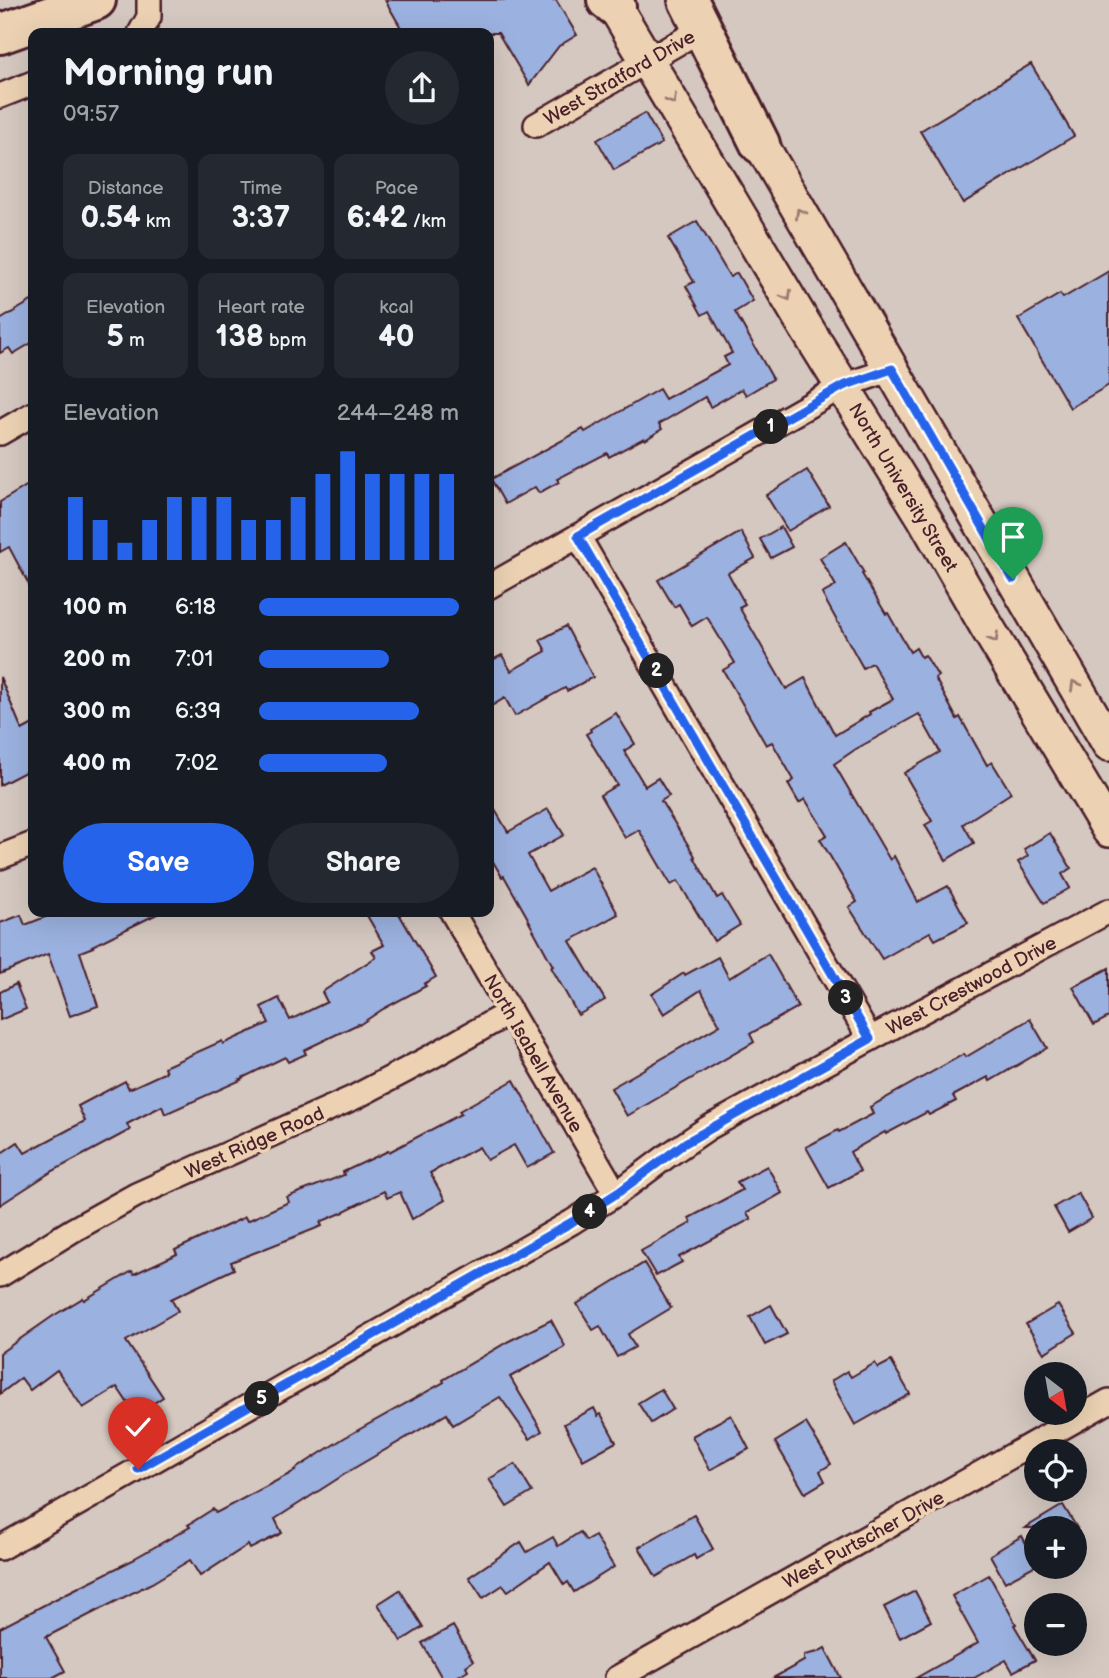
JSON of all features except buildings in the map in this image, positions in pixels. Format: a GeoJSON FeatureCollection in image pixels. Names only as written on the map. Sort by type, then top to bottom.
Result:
{"type":"FeatureCollection","features":[{"type":"Feature","properties":{"kind":"highway"},"geometry":{"type":"LineString","coordinates":[[0,33],[79,0]]}},
{"type":"Feature","properties":{"kind":"highway"},"geometry":{"type":"LineString","coordinates":[[0,33],[96,0]]}},
{"type":"Feature","properties":{"kind":"highway"},"geometry":{"type":"LineString","coordinates":[[696,20],[760,144]]}},
{"type":"Feature","properties":{"kind":"main road"},"geometry":{"type":"LineString","coordinates":[[678,0],[696,20]]}},
{"type":"Feature","properties":{"kind":"main road","name":"North University Street"},"geometry":{"type":"LineString","coordinates":[[612,2],[1109,830]]}},
{"type":"Feature","properties":{"kind":"main road"},"geometry":{"type":"LineString","coordinates":[[760,144],[1109,744]]}},
{"type":"Feature","properties":{"kind":"street"},"geometry":{"type":"LineString","coordinates":[[143,28],[149,16],[149,0]]}},
{"type":"Feature","properties":{"kind":"street","name":"West Stratford Drive"},"geometry":{"type":"LineString","coordinates":[[536,125],[648,60],[696,20]]}},
{"type":"Feature","properties":{"kind":"street"},"geometry":{"type":"LineString","coordinates":[[0,96],[28,85]]}},
{"type":"Feature","properties":{"kind":"street"},"geometry":{"type":"LineString","coordinates":[[494,584],[843,386],[892,369]]}},
{"type":"Feature","properties":{"kind":"street"},"geometry":{"type":"LineString","coordinates":[[0,433],[28,417]]}},
{"type":"Feature","properties":{"kind":"street"},"geometry":{"type":"LineString","coordinates":[[578,536],[870,1039]]}},
{"type":"Feature","properties":{"kind":"street"},"geometry":{"type":"LineString","coordinates":[[0,857],[28,846]]}},
{"type":"Feature","properties":{"kind":"street","name":"West Crestwood Drive"},"geometry":{"type":"LineString","coordinates":[[0,1548],[597,1207],[708,1128],[1109,911]]}},
{"type":"Feature","properties":{"kind":"street","name":"North Isabell Avenue"},"geometry":{"type":"LineString","coordinates":[[455,917],[616,1194]]}},
{"type":"Feature","properties":{"kind":"street","name":"West Ridge Road"},"geometry":{"type":"LineString","coordinates":[[0,1275],[40,1249],[136,1195],[355,1097],[510,1012]]}},
{"type":"Feature","properties":{"kind":"street","name":"West Purtscher Drive"},"geometry":{"type":"LineString","coordinates":[[617,1678],[1109,1401]]}},
{"type":"Feature","properties":{"kind":"route"},"geometry":{"type":"LineString","coordinates":[[138,1469],[572,1222],[619,1192],[685,1143],[870,1039],[578,536],[843,386],[892,369],[1013,579]]}}]}
